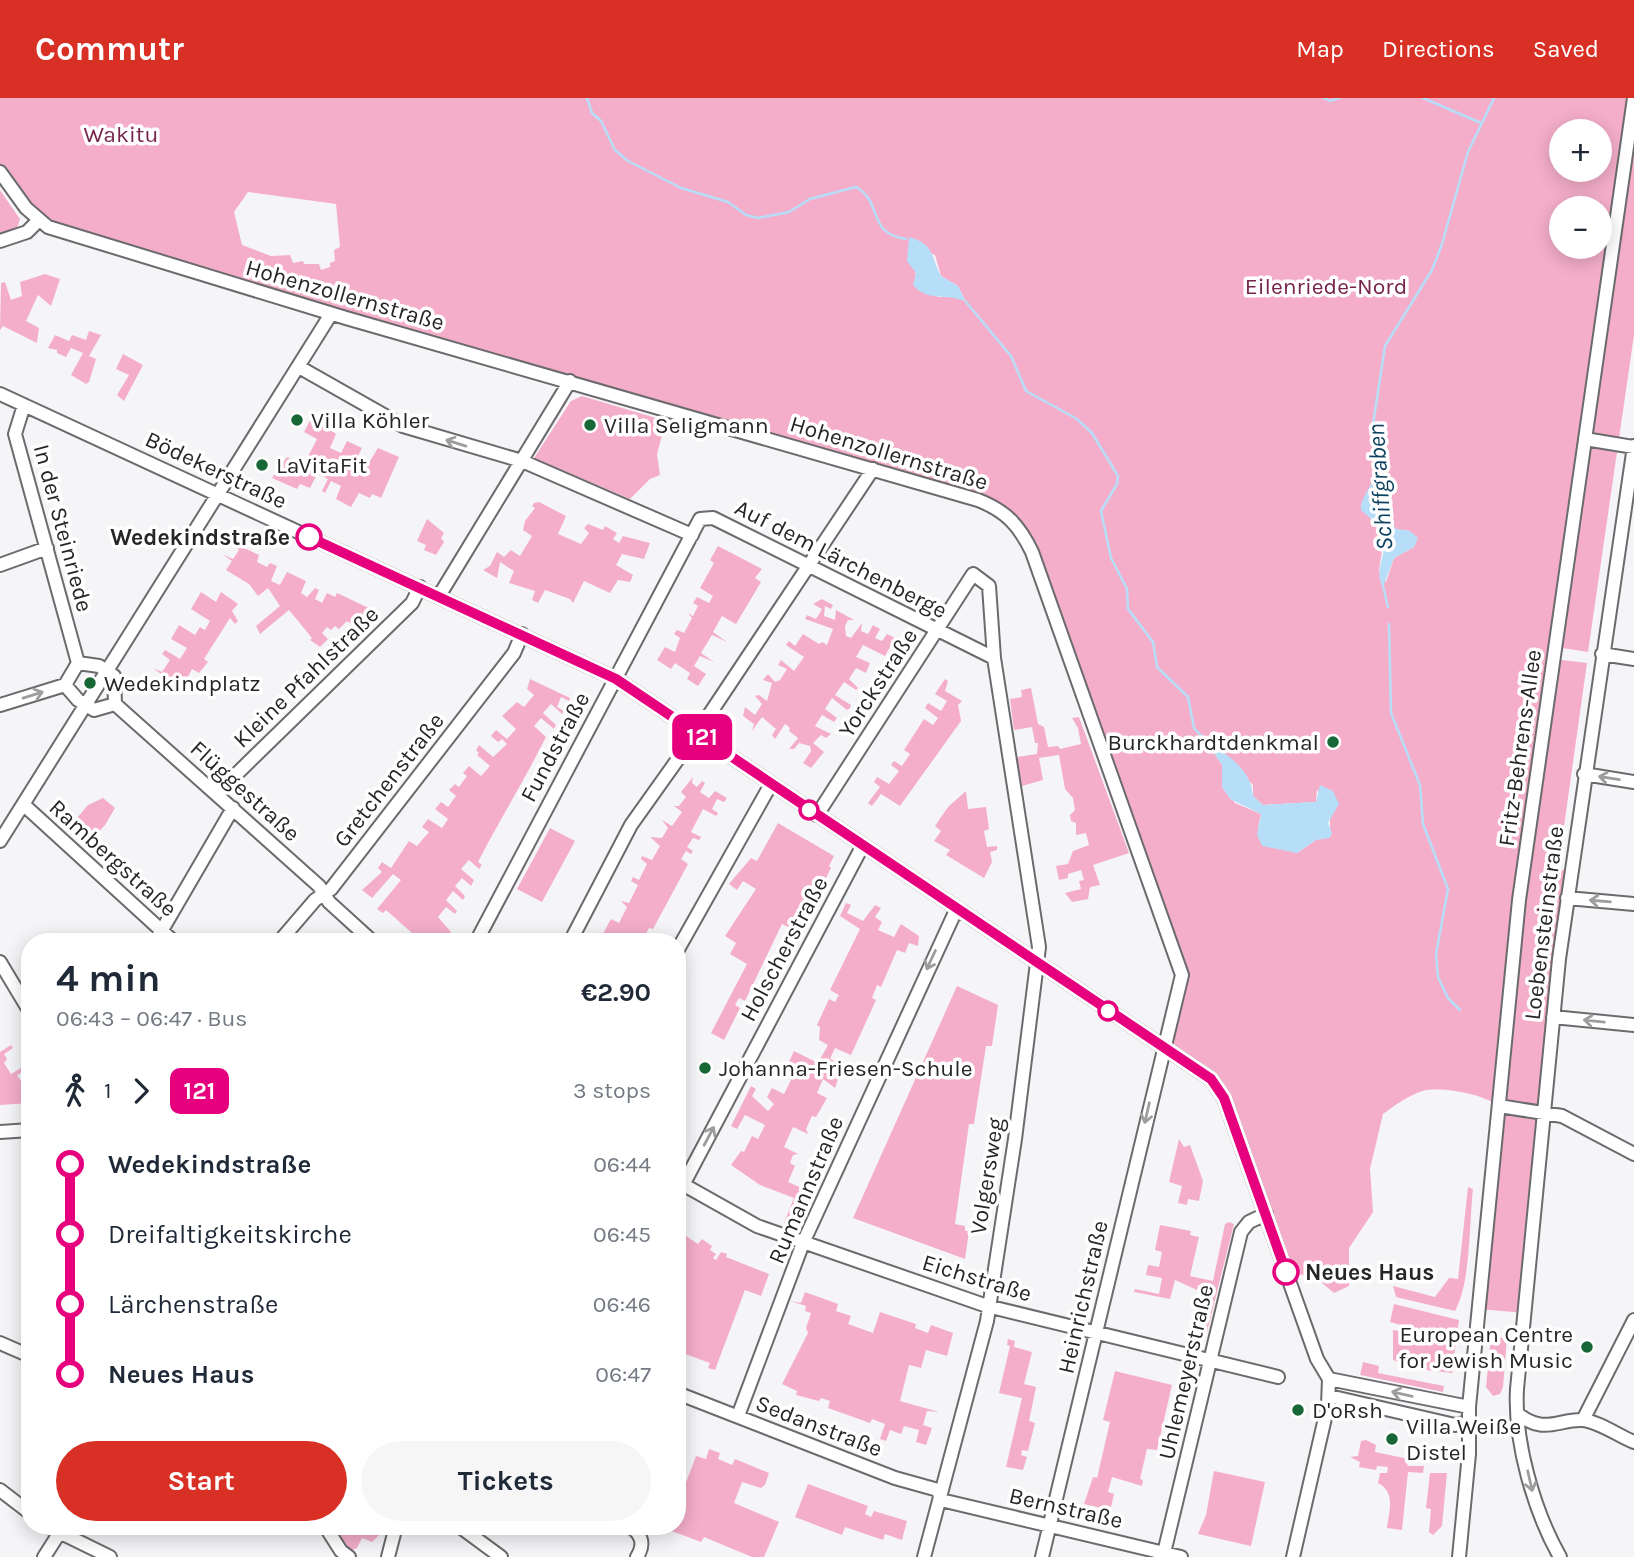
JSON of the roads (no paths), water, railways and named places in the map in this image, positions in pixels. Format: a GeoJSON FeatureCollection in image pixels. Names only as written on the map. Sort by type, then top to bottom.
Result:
{"type":"FeatureCollection","features":[{"type":"Feature","properties":{"kind":"street","name":"Fritz-Behrens-Allee"},"geometry":{"type":"LineString","coordinates":[[1469,1407],[1520,900],[1634,98]]}},
{"type":"Feature","properties":{"kind":"street"},"geometry":{"type":"LineString","coordinates":[[0,172],[43,224],[0,242]]}},
{"type":"Feature","properties":{"kind":"street","name":"Hohenzollernstraße"},"geometry":{"type":"LineString","coordinates":[[43,224],[331,314],[873,469],[992,505],[1009,516],[1022,530],[1182,975],[1163,1047]]}},
{"type":"Feature","properties":{"kind":"street"},"geometry":{"type":"LineString","coordinates":[[0,841],[331,314]]}},
{"type":"Feature","properties":{"kind":"street"},"geometry":{"type":"LineString","coordinates":[[299,367],[403,426],[522,461],[692,535]]}},
{"type":"Feature","properties":{"kind":"street"},"geometry":{"type":"LineString","coordinates":[[439,596],[570,382]]}},
{"type":"Feature","properties":{"kind":"street","name":"Bödekerstraße"},"geometry":{"type":"LineString","coordinates":[[0,394],[616,679],[1163,1047]]}},
{"type":"Feature","properties":{"kind":"street","name":"In der Steinriede"},"geometry":{"type":"LineString","coordinates":[[24,405],[15,434],[78,663]]}},
{"type":"Feature","properties":{"kind":"street"},"geometry":{"type":"LineString","coordinates":[[1585,439],[1634,447]]}},
{"type":"Feature","properties":{"kind":"street","name":"Loebensteinstraße"},"geometry":{"type":"LineString","coordinates":[[1560,1557],[1540,1521],[1517,1411],[1553,1017],[1567,898],[1634,447]]}},
{"type":"Feature","properties":{"kind":"street"},"geometry":{"type":"LineString","coordinates":[[575,933],[631,825],[696,734],[873,469]]}},
{"type":"Feature","properties":{"kind":"street","name":"Auf dem Lärchenberge"},"geometry":{"type":"LineString","coordinates":[[692,535],[700,519],[713,518],[994,658]]}},
{"type":"Feature","properties":{"kind":"street","name":"Fundstraße"},"geometry":{"type":"LineString","coordinates":[[480,933],[692,535]]}},
{"type":"Feature","properties":{"kind":"street"},"geometry":{"type":"LineString","coordinates":[[0,565],[47,548]]}},
{"type":"Feature","properties":{"kind":"street","name":"Yorckstraße"},"geometry":{"type":"LineString","coordinates":[[817,815],[973,574]]}},
{"type":"Feature","properties":{"kind":"street","name":"Volgersweg"},"geometry":{"type":"LineString","coordinates":[[924,1557],[987,1321],[987,1306],[1015,1139],[1039,947],[994,658],[989,586],[973,574]]}},
{"type":"Feature","properties":{"kind":"street","name":"Kleine Pfahlstraße"},"geometry":{"type":"LineString","coordinates":[[217,793],[412,603],[420,587]]}},
{"type":"Feature","properties":{"kind":"street","name":"Gretchenstraße"},"geometry":{"type":"LineString","coordinates":[[287,933],[331,889],[514,653],[522,634]]}},
{"type":"Feature","properties":{"kind":"street"},"geometry":{"type":"LineString","coordinates":[[1602,654],[1634,659]]}},
{"type":"Feature","properties":{"kind":"street"},"geometry":{"type":"LineString","coordinates":[[0,705],[65,685],[78,663],[107,671],[114,676],[115,704],[94,710],[65,685]]}},
{"type":"Feature","properties":{"kind":"street","name":"Flüggestraße"},"geometry":{"type":"LineString","coordinates":[[115,704],[217,793],[364,933]]}},
{"type":"Feature","properties":{"kind":"street"},"geometry":{"type":"LineString","coordinates":[[1584,774],[1634,782]]}},
{"type":"Feature","properties":{"kind":"street"},"geometry":{"type":"LineString","coordinates":[[686,935],[771,784]]}},
{"type":"Feature","properties":{"kind":"street","name":"Rambergstraße"},"geometry":{"type":"LineString","coordinates":[[24,805],[155,933]]}},
{"type":"Feature","properties":{"kind":"street"},"geometry":{"type":"LineString","coordinates":[[161,933],[233,808]]}},
{"type":"Feature","properties":{"kind":"street","name":"Holscherstraße"},"geometry":{"type":"LineString","coordinates":[[686,1172],[863,845]]}},
{"type":"Feature","properties":{"kind":"street"},"geometry":{"type":"LineString","coordinates":[[1567,898],[1634,904]]}},
{"type":"Feature","properties":{"kind":"street","name":"Rumannstraße"},"geometry":{"type":"LineString","coordinates":[[738,1416],[803,1243],[957,908]]}},
{"type":"Feature","properties":{"kind":"street"},"geometry":{"type":"LineString","coordinates":[[0,962],[21,997]]}},
{"type":"Feature","properties":{"kind":"street"},"geometry":{"type":"LineString","coordinates":[[1553,1017],[1634,1025]]}},
{"type":"Feature","properties":{"kind":"street"},"geometry":{"type":"LineString","coordinates":[[1163,1047],[1211,1079],[1221,1090],[1317,1359],[1329,1379],[1329,1396],[1293,1557]]}},
{"type":"Feature","properties":{"kind":"street","name":"Heinrichstraße"},"geometry":{"type":"LineString","coordinates":[[1042,1557],[1163,1047]]}},
{"type":"Feature","properties":{"kind":"street"},"geometry":{"type":"LineString","coordinates":[[1499,1106],[1544,1111],[1562,1116],[1634,1154]]}},
{"type":"Feature","properties":{"kind":"street"},"geometry":{"type":"LineString","coordinates":[[0,1132],[21,1131]]}},
{"type":"Feature","properties":{"kind":"street","name":"Eichstraße"},"geometry":{"type":"LineString","coordinates":[[686,1186],[757,1226],[987,1306],[1278,1377]]}},
{"type":"Feature","properties":{"kind":"street","name":"Uhlemeyerstraße"},"geometry":{"type":"LineString","coordinates":[[1164,1553],[1241,1232],[1248,1222],[1266,1214]]}},
{"type":"Feature","properties":{"kind":"street"},"geometry":{"type":"LineString","coordinates":[[1583,1420],[1634,1320]]}},
{"type":"Feature","properties":{"kind":"street"},"geometry":{"type":"LineString","coordinates":[[0,1343],[21,1352]]}},
{"type":"Feature","properties":{"kind":"street"},"geometry":{"type":"LineString","coordinates":[[1329,1379],[1469,1407],[1469,1454],[1459,1557]]}},
{"type":"Feature","properties":{"kind":"street","name":"Sedanstraße"},"geometry":{"type":"LineString","coordinates":[[686,1396],[895,1478],[939,1490],[941,1500]]}},
{"type":"Feature","properties":{"kind":"street"},"geometry":{"type":"LineString","coordinates":[[1329,1396],[1455,1424],[1468,1422]]}},
{"type":"Feature","properties":{"kind":"street"},"geometry":{"type":"LineString","coordinates":[[1517,1411],[1525,1420],[1547,1425],[1583,1420],[1634,1442]]}},
{"type":"Feature","properties":{"kind":"street"},"geometry":{"type":"LineString","coordinates":[[0,1490],[21,1506]]}},
{"type":"Feature","properties":{"kind":"street","name":"Bernstraße"},"geometry":{"type":"LineString","coordinates":[[941,1500],[1181,1557]]}},
{"type":"Feature","properties":{"kind":"street"},"geometry":{"type":"LineString","coordinates":[[44,1557],[60,1535]]}},
{"type":"Feature","properties":{"kind":"street"},"geometry":{"type":"LineString","coordinates":[[75,1535],[110,1557]]}},
{"type":"Feature","properties":{"kind":"street"},"geometry":{"type":"LineString","coordinates":[[331,1535],[341,1551],[349,1557]]}},
{"type":"Feature","properties":{"kind":"street"},"geometry":{"type":"LineString","coordinates":[[388,1557],[394,1535]]}},
{"type":"Feature","properties":{"kind":"street"},"geometry":{"type":"LineString","coordinates":[[471,1535],[501,1557]]}},
{"type":"Feature","properties":{"kind":"street"},"geometry":{"type":"LineString","coordinates":[[637,1557],[642,1544],[639,1535]]}},
{"type":"Feature","properties":{"kind":"water"},"geometry":{"type":"Polygon","coordinates":[[[909,237],[928,248],[941,276],[958,286],[966,302],[925,294],[913,285],[916,273],[907,261],[909,237]]]}},
{"type":"Feature","properties":{"kind":"water"},"geometry":{"type":"Polygon","coordinates":[[[1376,466],[1390,520],[1396,529],[1410,531],[1418,538],[1414,547],[1394,558],[1383,587],[1379,574],[1384,545],[1382,531],[1361,510],[1376,466]]]}},
{"type":"Feature","properties":{"kind":"water"},"geometry":{"type":"Polygon","coordinates":[[[1205,740],[1243,770],[1253,796],[1263,805],[1316,802],[1320,785],[1333,791],[1339,804],[1328,823],[1332,833],[1330,838],[1316,840],[1297,853],[1262,846],[1257,835],[1261,814],[1230,799],[1222,787],[1222,765],[1205,740]]]}},
{"type":"Feature","properties":{"kind":"waterway"},"geometry":{"type":"LineString","coordinates":[[587,98],[592,113],[601,121],[615,150],[628,161],[681,188],[728,202],[746,215],[758,218],[789,212],[810,199],[856,187],[870,201],[885,231],[906,239]]}},
{"type":"Feature","properties":{"kind":"waterway"},"geometry":{"type":"LineString","coordinates":[[1324,98],[1330,101],[1339,98]]}},
{"type":"Feature","properties":{"kind":"waterway"},"geometry":{"type":"LineString","coordinates":[[1423,98],[1481,123]]}},
{"type":"Feature","properties":{"kind":"waterway","name":"Schiffgraben"},"geometry":{"type":"LineString","coordinates":[[1377,466],[1372,431],[1385,346],[1432,270],[1468,152],[1494,98]]}},
{"type":"Feature","properties":{"kind":"waterway"},"geometry":{"type":"LineString","coordinates":[[966,302],[1011,356],[1026,391],[1077,419],[1092,433],[1118,476],[1117,484],[1101,511],[1111,558],[1127,589],[1128,609],[1153,642],[1157,667],[1188,697],[1194,728],[1205,740]]}},
{"type":"Feature","properties":{"kind":"waterway","name":"Schiffgraben"},"geometry":{"type":"LineString","coordinates":[[1383,586],[1388,607]]}},
{"type":"Feature","properties":{"kind":"waterway","name":"Schiffgraben"},"geometry":{"type":"LineString","coordinates":[[1389,624],[1391,713],[1420,785],[1423,824],[1448,889],[1436,954],[1438,977],[1448,998],[1460,1010]]}},
{"type":"Feature","properties":{"kind":"place","name":"Villa Köhler"},"geometry":{"type":"Point","coordinates":[297,420]}},
{"type":"Feature","properties":{"kind":"place","name":"Villa Seligmann"},"geometry":{"type":"Point","coordinates":[590,425]}},
{"type":"Feature","properties":{"kind":"place","name":"LaVitaFit"},"geometry":{"type":"Point","coordinates":[262,465]}},
{"type":"Feature","properties":{"kind":"place","name":"Wedekindstraße"},"geometry":{"type":"Point","coordinates":[309,537]}},
{"type":"Feature","properties":{"kind":"place","name":"Wedekindplatz"},"geometry":{"type":"Point","coordinates":[90,683]}},
{"type":"Feature","properties":{"kind":"place","name":"Burckhardtdenkmal"},"geometry":{"type":"Point","coordinates":[1333,742]}},
{"type":"Feature","properties":{"kind":"place","name":"Johanna-Friesen-Schule"},"geometry":{"type":"Point","coordinates":[705,1068]}},
{"type":"Feature","properties":{"kind":"place","name":"Neues Haus"},"geometry":{"type":"Point","coordinates":[1286,1272]}},
{"type":"Feature","properties":{"kind":"place","name":"European Centre for Jewish Music"},"geometry":{"type":"Point","coordinates":[1587,1347]}},
{"type":"Feature","properties":{"kind":"place","name":"D'oRsh"},"geometry":{"type":"Point","coordinates":[1298,1410]}},
{"type":"Feature","properties":{"kind":"place","name":"Villa Weiße Distel"},"geometry":{"type":"Point","coordinates":[1392,1439]}},
{"type":"Feature","properties":{"kind":"park label","name":"Wakitu"},"geometry":{"type":"Point","coordinates":[121,134]}},
{"type":"Feature","properties":{"kind":"park label","name":"Eilenriede-Nord"},"geometry":{"type":"Point","coordinates":[1326,286]}}]}
